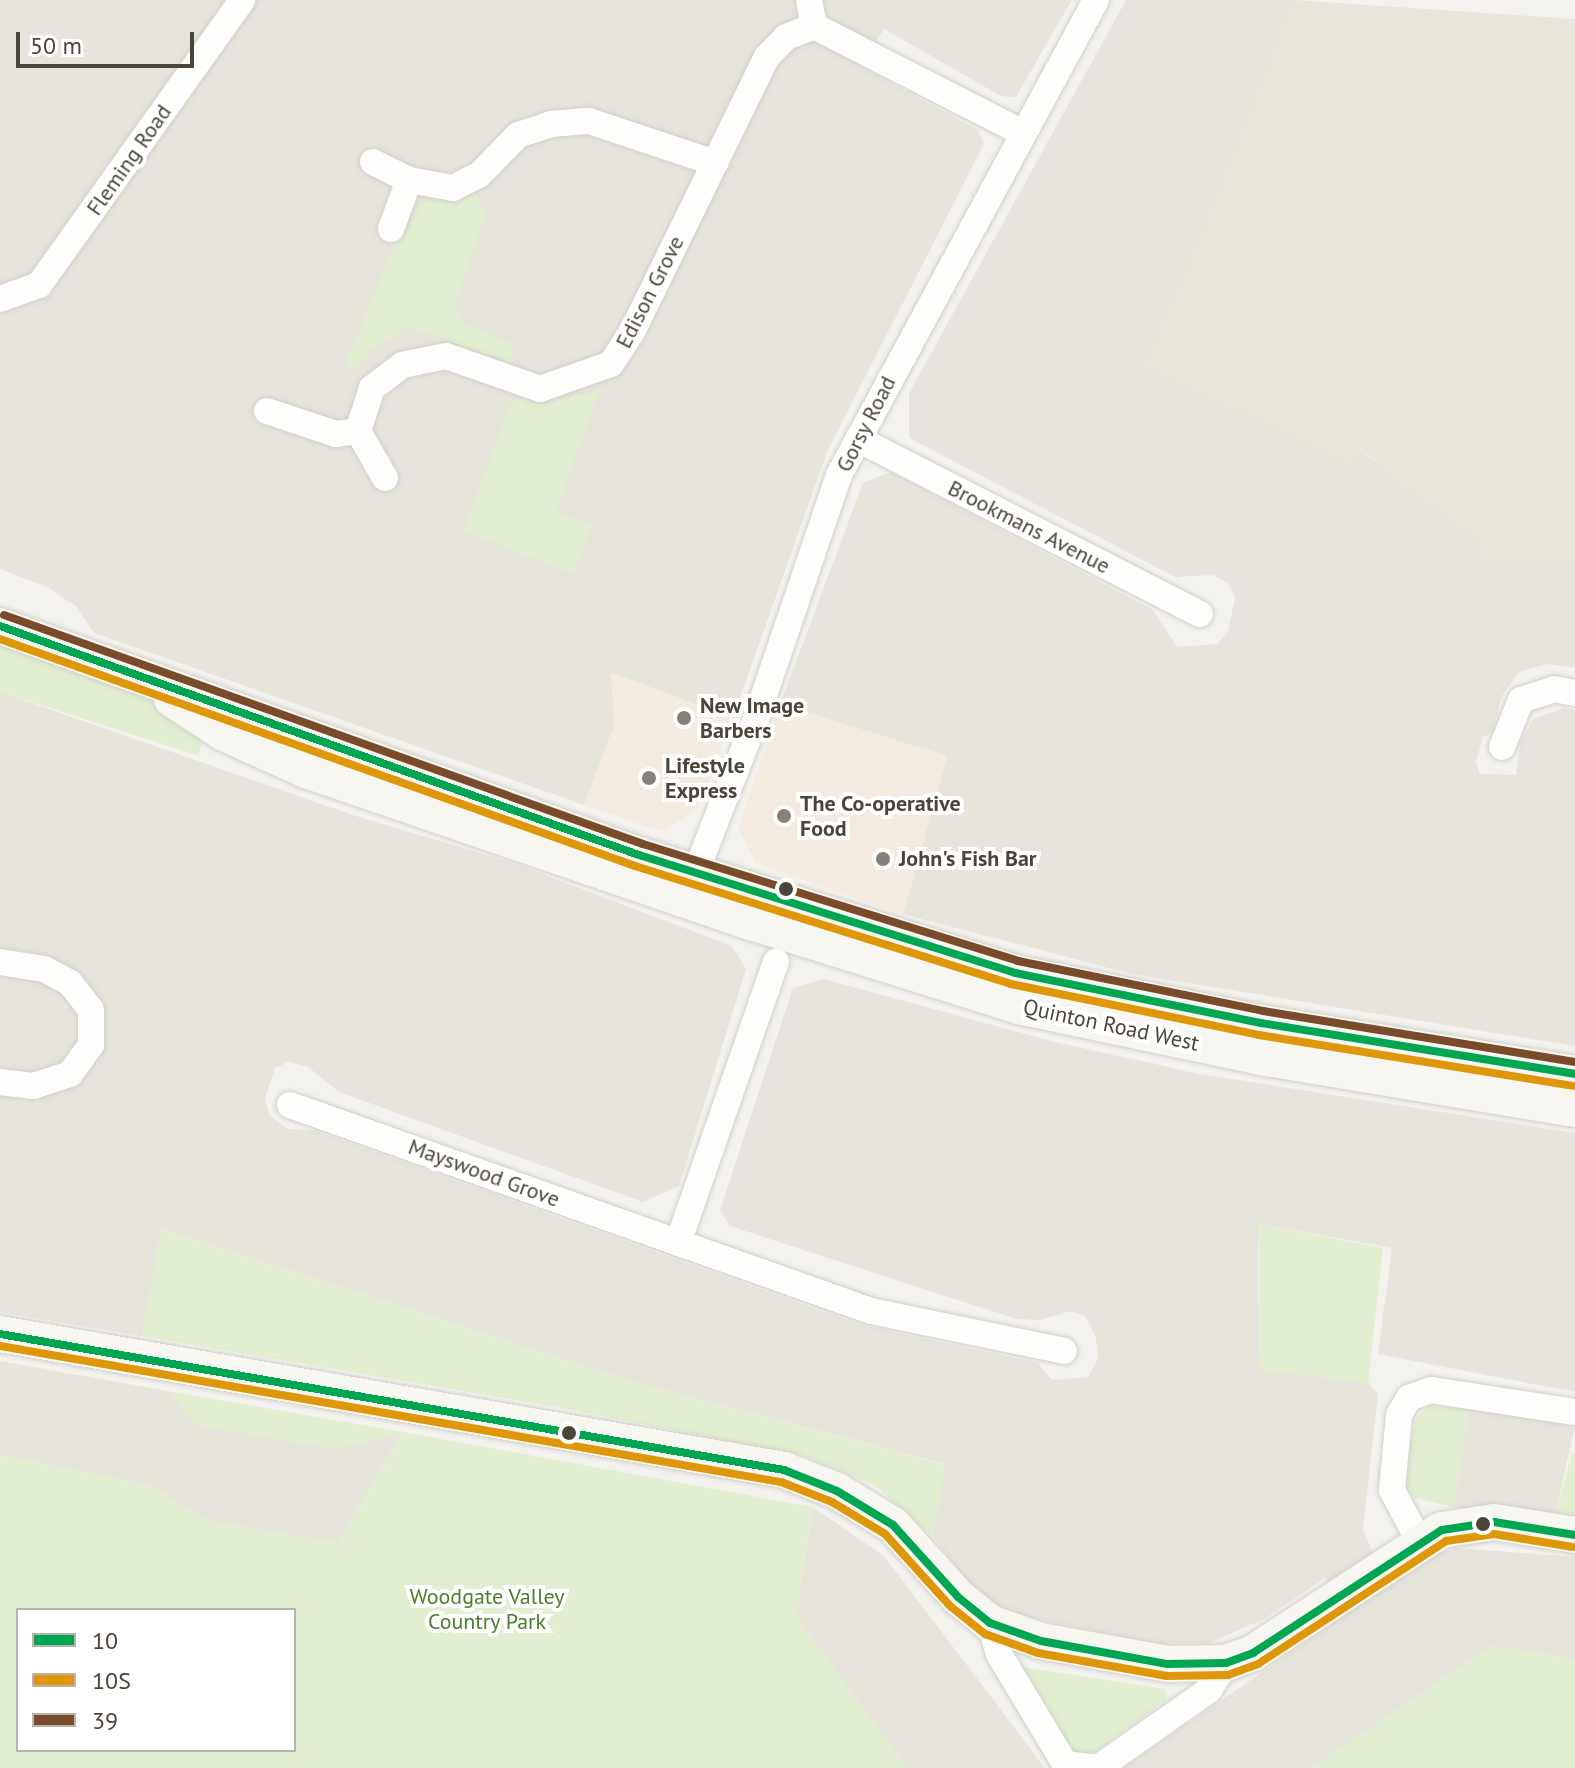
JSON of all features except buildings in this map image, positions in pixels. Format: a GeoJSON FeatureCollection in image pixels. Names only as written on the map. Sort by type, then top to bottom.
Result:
{"type":"FeatureCollection","features":[{"type":"Feature","properties":{"kind":"street","name":"Fleming Road"},"geometry":{"type":"LineString","coordinates":[[0,299],[39,285],[242,0]]}},
{"type":"Feature","properties":{"kind":"street"},"geometry":{"type":"LineString","coordinates":[[809,0],[814,26],[1021,132]]}},
{"type":"Feature","properties":{"kind":"street","name":"Gorsy Road"},"geometry":{"type":"LineString","coordinates":[[695,874],[758,713],[839,475],[1021,132],[1096,0]]}},
{"type":"Feature","properties":{"kind":"street","name":"Edison Grove"},"geometry":{"type":"LineString","coordinates":[[358,431],[372,388],[402,365],[446,356],[540,389],[611,364],[632,332],[766,58],[786,37],[814,26]]}},
{"type":"Feature","properties":{"kind":"street"},"geometry":{"type":"LineString","coordinates":[[373,162],[409,180],[453,188],[479,175],[518,135],[551,124],[589,121],[715,163]]}},
{"type":"Feature","properties":{"kind":"street"},"geometry":{"type":"LineString","coordinates":[[391,229],[409,180]]}},
{"type":"Feature","properties":{"kind":"street"},"geometry":{"type":"LineString","coordinates":[[267,411],[336,434],[358,431],[385,478]]}},
{"type":"Feature","properties":{"kind":"street","name":"Brookmans Avenue"},"geometry":{"type":"LineString","coordinates":[[858,439],[1200,614]]}},
{"type":"Feature","properties":{"kind":"street","name":"Quinton Road West"},"geometry":{"type":"LineString","coordinates":[[0,626],[695,874],[1015,973],[1261,1023],[1575,1074]]}},
{"type":"Feature","properties":{"kind":"street","name":"Quinton Road West"},"geometry":{"type":"LineString","coordinates":[[130,671],[224,733],[306,770],[734,916],[1033,1009],[1260,1057],[1575,1109]]}},
{"type":"Feature","properties":{"kind":"street"},"geometry":{"type":"LineString","coordinates":[[1502,747],[1521,700],[1554,689],[1575,693]]}},
{"type":"Feature","properties":{"kind":"street"},"geometry":{"type":"LineString","coordinates":[[695,874],[689,887],[713,897],[776,962]]}},
{"type":"Feature","properties":{"kind":"street"},"geometry":{"type":"LineString","coordinates":[[776,962],[830,947],[835,931],[801,918],[793,906]]}},
{"type":"Feature","properties":{"kind":"street"},"geometry":{"type":"LineString","coordinates":[[0,962],[44,969],[70,983],[91,1010],[91,1045],[70,1074],[33,1086],[0,1082]]}},
{"type":"Feature","properties":{"kind":"street"},"geometry":{"type":"LineString","coordinates":[[678,1243],[776,962]]}},
{"type":"Feature","properties":{"kind":"street","name":"Mayswood Grove"},"geometry":{"type":"LineString","coordinates":[[290,1105],[871,1311],[1064,1351]]}},
{"type":"Feature","properties":{"kind":"street"},"geometry":{"type":"LineString","coordinates":[[0,1334],[784,1470],[837,1491],[893,1525],[958,1597],[990,1623],[1041,1641],[1168,1664],[1226,1663],[1276,1640],[1419,1541],[1442,1530],[1480,1523],[1575,1535]]}},
{"type":"Feature","properties":{"kind":"street"},"geometry":{"type":"LineString","coordinates":[[1419,1541],[1392,1490],[1399,1415],[1409,1398],[1431,1390],[1575,1412]]}},
{"type":"Feature","properties":{"kind":"street"},"geometry":{"type":"LineString","coordinates":[[990,1623],[999,1654],[1065,1764],[1098,1768],[1209,1690],[1226,1663]]}},
{"type":"Feature","properties":{"kind":"shaded area"},"geometry":{"type":"Polygon","coordinates":[[[0,0],[1072,0],[1016,97],[1001,96],[884,29],[860,66],[978,130],[984,144],[827,452],[733,718],[612,673],[614,726],[584,805],[94,633],[77,607],[47,587],[0,569],[0,0]]]}},
{"type":"Feature","properties":{"kind":"shaded area"},"geometry":{"type":"Polygon","coordinates":[[[1126,0],[1294,0],[1203,233],[1144,366],[1355,468],[1358,449],[1473,534],[1484,565],[1575,565],[1575,668],[1547,664],[1519,672],[1502,696],[1493,732],[1483,737],[1476,762],[1480,774],[1516,775],[1520,743],[1533,719],[1564,708],[1575,710],[1575,1046],[1132,974],[903,914],[947,756],[780,704],[863,483],[891,472],[1153,610],[1177,647],[1217,644],[1228,632],[1235,598],[1228,583],[1213,575],[1175,577],[909,438],[909,393],[1126,0]]]}},
{"type":"Feature","properties":{"kind":"shaded area"},"geometry":{"type":"Polygon","coordinates":[[[1294,0],[1575,19],[1575,565],[1484,565],[1473,534],[1359,449],[1355,469],[1144,366],[1203,233],[1294,0]]]}},
{"type":"Feature","properties":{"kind":"shaded area"},"geometry":{"type":"Polygon","coordinates":[[[611,673],[733,718],[697,811],[660,831],[584,805],[614,726],[611,673]]]}},
{"type":"Feature","properties":{"kind":"shaded area"},"geometry":{"type":"Polygon","coordinates":[[[0,692],[356,816],[513,863],[732,946],[746,969],[679,1186],[643,1202],[339,1092],[307,1066],[288,1062],[275,1068],[265,1098],[269,1114],[287,1129],[313,1130],[861,1325],[1038,1363],[1052,1380],[1088,1377],[1098,1359],[1096,1338],[1086,1317],[1071,1311],[1040,1320],[1016,1319],[730,1226],[720,1210],[793,988],[824,979],[1055,1042],[1200,1074],[1575,1133],[1575,1392],[1378,1354],[1392,1248],[1259,1224],[1258,1261],[1260,1369],[1368,1383],[1378,1394],[1363,1529],[1385,1581],[1425,1557],[1457,1548],[1575,1557],[1575,1659],[1491,1646],[1312,1768],[1123,1768],[1344,1616],[1325,1578],[1264,1619],[1209,1643],[1156,1644],[1002,1611],[976,1592],[932,1536],[945,1464],[634,1382],[162,1229],[142,1336],[0,1312],[0,692]]]}},
{"type":"Feature","properties":{"kind":"shaded area"},"geometry":{"type":"Polygon","coordinates":[[[780,704],[947,756],[903,914],[756,864],[738,828],[780,704]]]}},
{"type":"Feature","properties":{"kind":"shaded area"},"geometry":{"type":"Polygon","coordinates":[[[0,1361],[168,1391],[199,1426],[355,1446],[403,1432],[338,1543],[208,1521],[149,1485],[0,1455],[0,1361]]]}},
{"type":"Feature","properties":{"kind":"shaded area"},"geometry":{"type":"Polygon","coordinates":[[[1469,1409],[1575,1424],[1556,1514],[1453,1507],[1469,1409]]]}},
{"type":"Feature","properties":{"kind":"shaded area"},"geometry":{"type":"Polygon","coordinates":[[[813,1507],[884,1556],[1045,1768],[907,1768],[796,1617],[813,1507]]]}},
{"type":"Feature","properties":{"kind":"green space"},"geometry":{"type":"Polygon","coordinates":[[[476,193],[486,214],[455,305],[462,323],[512,343],[513,363],[409,327],[372,349],[354,371],[344,368],[396,241],[403,242],[420,204],[430,200],[451,204],[476,193]]]}},
{"type":"Feature","properties":{"kind":"green space"},"geometry":{"type":"Polygon","coordinates":[[[599,391],[556,511],[591,525],[574,574],[463,531],[513,399],[548,402],[599,391]]]}},
{"type":"Feature","properties":{"kind":"green space"},"geometry":{"type":"Polygon","coordinates":[[[0,640],[173,706],[203,734],[199,756],[0,692],[0,640]]]}},
{"type":"Feature","properties":{"kind":"green space"},"geometry":{"type":"Polygon","coordinates":[[[1259,1224],[1383,1248],[1368,1383],[1260,1369],[1259,1224]]]}},
{"type":"Feature","properties":{"kind":"green space"},"geometry":{"type":"Polygon","coordinates":[[[161,1229],[634,1382],[946,1465],[932,1536],[876,1486],[805,1456],[556,1407],[142,1336],[161,1229]]]}},
{"type":"Feature","properties":{"kind":"green space","name":"Woodgate Valley Country Park"},"geometry":{"type":"Polygon","coordinates":[[[168,1391],[403,1432],[813,1507],[796,1617],[907,1768],[0,1768],[0,1455],[149,1485],[208,1521],[338,1543],[403,1433],[355,1446],[321,1447],[199,1426],[168,1391]]]}},
{"type":"Feature","properties":{"kind":"green space"},"geometry":{"type":"Polygon","coordinates":[[[1428,1406],[1469,1409],[1453,1507],[1415,1498],[1402,1483],[1415,1419],[1428,1406]]]}},
{"type":"Feature","properties":{"kind":"green space"},"geometry":{"type":"Polygon","coordinates":[[[1572,1453],[1575,1454],[1575,1517],[1556,1514],[1572,1453]]]}},
{"type":"Feature","properties":{"kind":"green space"},"geometry":{"type":"Polygon","coordinates":[[[1491,1646],[1575,1659],[1575,1768],[1312,1768],[1491,1646]]]}},
{"type":"Feature","properties":{"kind":"green space"},"geometry":{"type":"Polygon","coordinates":[[[1023,1667],[1165,1689],[1167,1700],[1090,1755],[1073,1752],[1020,1670],[1023,1667]]]}},
{"type":"Feature","properties":{"kind":"transit line","name":"39"},"geometry":{"type":"LineString","coordinates":[[4,615],[643,844],[1018,961],[1263,1011],[1575,1062]]}},
{"type":"Feature","properties":{"kind":"transit line","name":"10"},"geometry":{"type":"LineString","coordinates":[[0,626],[639,855],[1015,973],[1261,1023],[1575,1074]]}},
{"type":"Feature","properties":{"kind":"transit line","name":"10S"},"geometry":{"type":"LineString","coordinates":[[0,639],[635,866],[1011,984],[1259,1035],[1573,1086]]}},
{"type":"Feature","properties":{"kind":"transit line","name":"10"},"geometry":{"type":"LineString","coordinates":[[0,1334],[784,1470],[837,1491],[893,1525],[958,1597],[990,1623],[1041,1641],[1168,1664],[1226,1663],[1253,1653],[1442,1530],[1494,1522],[1575,1535]]}},
{"type":"Feature","properties":{"kind":"transit line","name":"10S"},"geometry":{"type":"LineString","coordinates":[[0,1346],[781,1482],[832,1502],[885,1534],[950,1606],[985,1634],[1038,1653],[1167,1676],[1228,1675],[1258,1664],[1446,1541],[1494,1534],[1573,1547]]}},
{"type":"Feature","properties":{"kind":"place","name":"New Image Barbers"},"geometry":{"type":"Point","coordinates":[684,718]}},
{"type":"Feature","properties":{"kind":"place","name":"Lifestyle Express"},"geometry":{"type":"Point","coordinates":[649,778]}},
{"type":"Feature","properties":{"kind":"place","name":"The Co-operative Food"},"geometry":{"type":"Point","coordinates":[784,816]}},
{"type":"Feature","properties":{"kind":"place","name":"John's Fish Bar"},"geometry":{"type":"Point","coordinates":[883,859]}}]}
